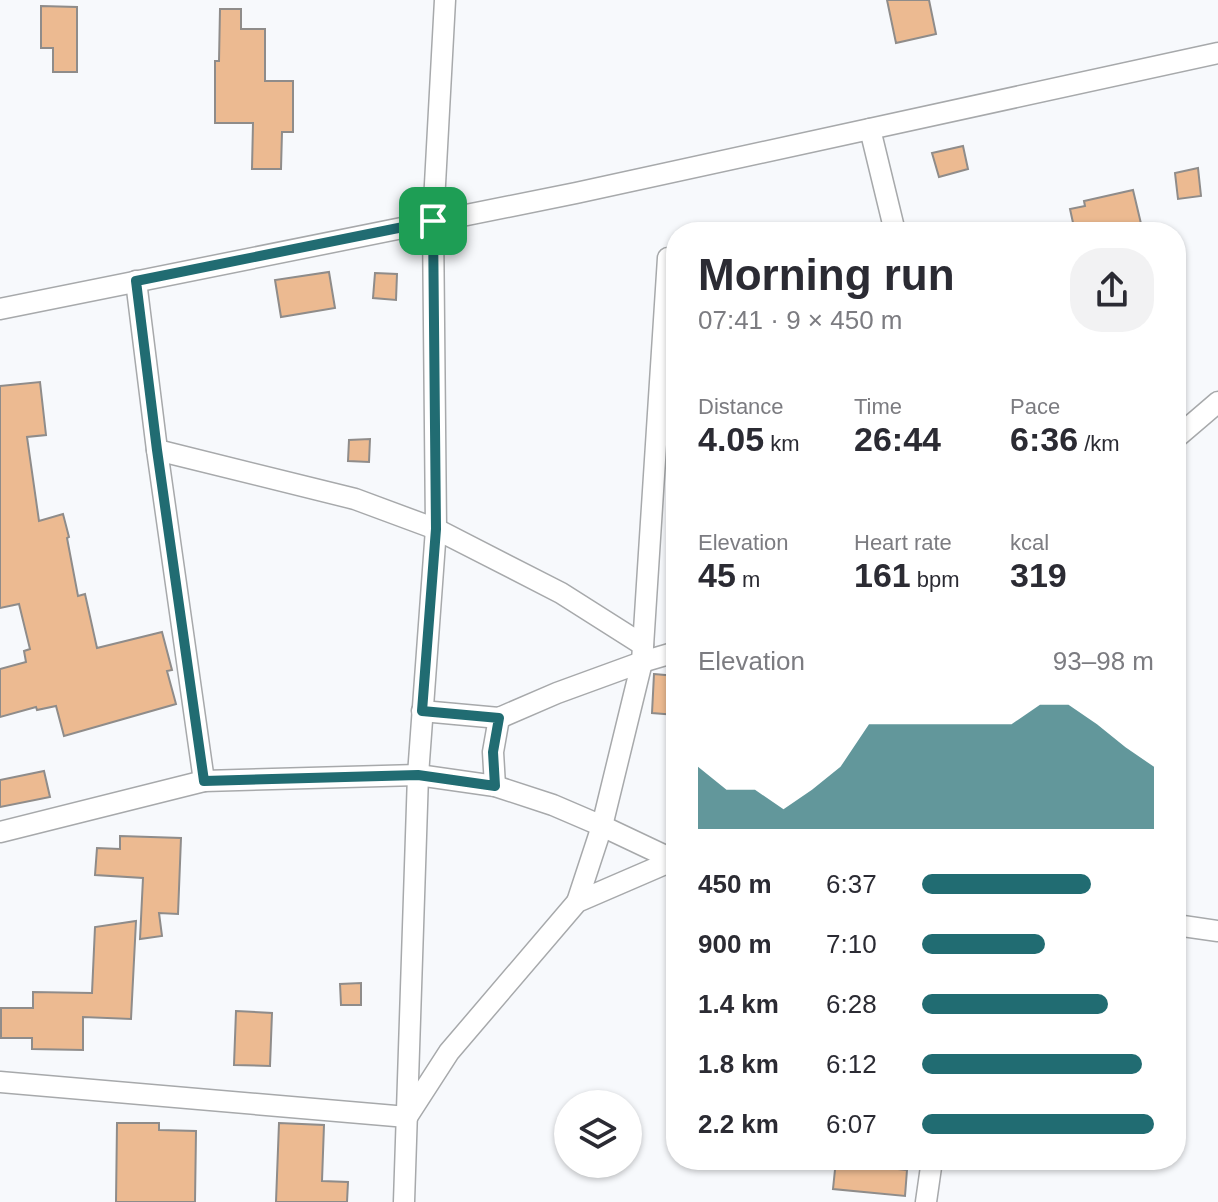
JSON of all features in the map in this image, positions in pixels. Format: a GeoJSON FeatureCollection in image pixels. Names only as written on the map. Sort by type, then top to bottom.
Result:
{"type":"FeatureCollection","features":[{"type":"Feature","properties":{"kind":"street"},"geometry":{"type":"LineString","coordinates":[[404,1202],[418,775],[436,529],[433,221],[445,0]]}},
{"type":"Feature","properties":{"kind":"street"},"geometry":{"type":"LineString","coordinates":[[0,309],[576,193],[1218,53]]}},
{"type":"Feature","properties":{"kind":"street"},"geometry":{"type":"LineString","coordinates":[[870,129],[893,222]]}},
{"type":"Feature","properties":{"kind":"street"},"geometry":{"type":"LineString","coordinates":[[136,281],[204,781]]}},
{"type":"Feature","properties":{"kind":"street"},"geometry":{"type":"LineString","coordinates":[[407,1117],[449,1052],[577,902],[602,826],[642,654],[666,288]]}},
{"type":"Feature","properties":{"kind":"street"},"geometry":{"type":"LineString","coordinates":[[1186,429],[1218,402]]}},
{"type":"Feature","properties":{"kind":"street"},"geometry":{"type":"LineString","coordinates":[[157,450],[355,499],[436,529],[561,593],[642,654]]}},
{"type":"Feature","properties":{"kind":"street"},"geometry":{"type":"LineString","coordinates":[[422,711],[499,718],[642,654],[666,653]]}},
{"type":"Feature","properties":{"kind":"street"},"geometry":{"type":"LineString","coordinates":[[495,786],[493,752],[499,718]]}},
{"type":"Feature","properties":{"kind":"street"},"geometry":{"type":"LineString","coordinates":[[0,832],[204,781],[418,775],[495,786],[553,805],[666,857]]}},
{"type":"Feature","properties":{"kind":"street"},"geometry":{"type":"LineString","coordinates":[[577,902],[666,864]]}},
{"type":"Feature","properties":{"kind":"street"},"geometry":{"type":"LineString","coordinates":[[1186,926],[1218,931]]}},
{"type":"Feature","properties":{"kind":"street"},"geometry":{"type":"LineString","coordinates":[[0,1082],[407,1117]]}},
{"type":"Feature","properties":{"kind":"street"},"geometry":{"type":"LineString","coordinates":[[926,1202],[931,1170]]}},
{"type":"Feature","properties":{"kind":"building"},"geometry":{"type":"Polygon","coordinates":[[[887,0],[929,0],[936,34],[896,43],[887,0]]]}},
{"type":"Feature","properties":{"kind":"building"},"geometry":{"type":"Polygon","coordinates":[[[41,6],[77,7],[77,72],[53,72],[53,48],[41,48],[41,6]]]}},
{"type":"Feature","properties":{"kind":"building"},"geometry":{"type":"Polygon","coordinates":[[[220,9],[241,9],[241,29],[265,29],[265,81],[293,81],[293,132],[282,132],[281,169],[252,169],[253,123],[215,123],[215,61],[219,61],[220,9]]]}},
{"type":"Feature","properties":{"kind":"building"},"geometry":{"type":"Polygon","coordinates":[[[963,146],[968,169],[939,177],[932,153],[963,146]]]}},
{"type":"Feature","properties":{"kind":"building"},"geometry":{"type":"Polygon","coordinates":[[[1198,168],[1201,196],[1178,199],[1175,173],[1198,168]]]}},
{"type":"Feature","properties":{"kind":"building"},"geometry":{"type":"Polygon","coordinates":[[[1133,190],[1141,222],[1073,222],[1070,209],[1085,206],[1084,201],[1133,190]]]}},
{"type":"Feature","properties":{"kind":"building"},"geometry":{"type":"Polygon","coordinates":[[[329,272],[335,308],[281,317],[275,280],[329,272]]]}},
{"type":"Feature","properties":{"kind":"building"},"geometry":{"type":"Polygon","coordinates":[[[375,273],[397,274],[396,300],[373,298],[375,273]]]}},
{"type":"Feature","properties":{"kind":"building"},"geometry":{"type":"Polygon","coordinates":[[[40,382],[46,435],[27,437],[39,521],[63,514],[78,596],[85,594],[97,648],[162,632],[172,670],[167,671],[176,704],[64,736],[56,706],[37,710],[36,707],[0,717],[0,669],[26,662],[24,651],[30,649],[19,604],[0,608],[0,386],[40,382]]]}},
{"type":"Feature","properties":{"kind":"building"},"geometry":{"type":"Polygon","coordinates":[[[370,439],[369,462],[348,461],[349,440],[370,439]]]}},
{"type":"Feature","properties":{"kind":"building"},"geometry":{"type":"Polygon","coordinates":[[[654,674],[666,675],[666,714],[652,713],[654,674]]]}},
{"type":"Feature","properties":{"kind":"building"},"geometry":{"type":"Polygon","coordinates":[[[44,771],[50,797],[0,807],[0,780],[44,771]]]}},
{"type":"Feature","properties":{"kind":"building"},"geometry":{"type":"Polygon","coordinates":[[[120,836],[181,838],[178,914],[159,913],[162,936],[140,939],[143,878],[95,875],[97,848],[120,849],[120,836]]]}},
{"type":"Feature","properties":{"kind":"building"},"geometry":{"type":"Polygon","coordinates":[[[136,921],[131,1019],[83,1017],[83,1050],[32,1049],[32,1038],[1,1038],[1,1008],[33,1008],[33,992],[92,993],[95,927],[136,921]]]}},
{"type":"Feature","properties":{"kind":"building"},"geometry":{"type":"Polygon","coordinates":[[[361,983],[361,1005],[341,1005],[340,984],[361,983]]]}},
{"type":"Feature","properties":{"kind":"building"},"geometry":{"type":"Polygon","coordinates":[[[236,1011],[272,1013],[270,1066],[234,1065],[236,1011]]]}},
{"type":"Feature","properties":{"kind":"building"},"geometry":{"type":"Polygon","coordinates":[[[117,1123],[159,1123],[159,1130],[196,1131],[195,1202],[116,1202],[117,1123]]]}},
{"type":"Feature","properties":{"kind":"building"},"geometry":{"type":"Polygon","coordinates":[[[279,1123],[324,1125],[322,1181],[348,1182],[347,1202],[276,1202],[279,1123]]]}},
{"type":"Feature","properties":{"kind":"building"},"geometry":{"type":"Polygon","coordinates":[[[835,1170],[907,1170],[905,1196],[833,1189],[835,1170]]]}},
{"type":"Feature","properties":{"kind":"route"},"geometry":{"type":"LineString","coordinates":[[433,221],[436,529],[422,711],[499,718],[493,752],[495,786],[418,775],[204,781],[136,281],[433,221]]}}]}
